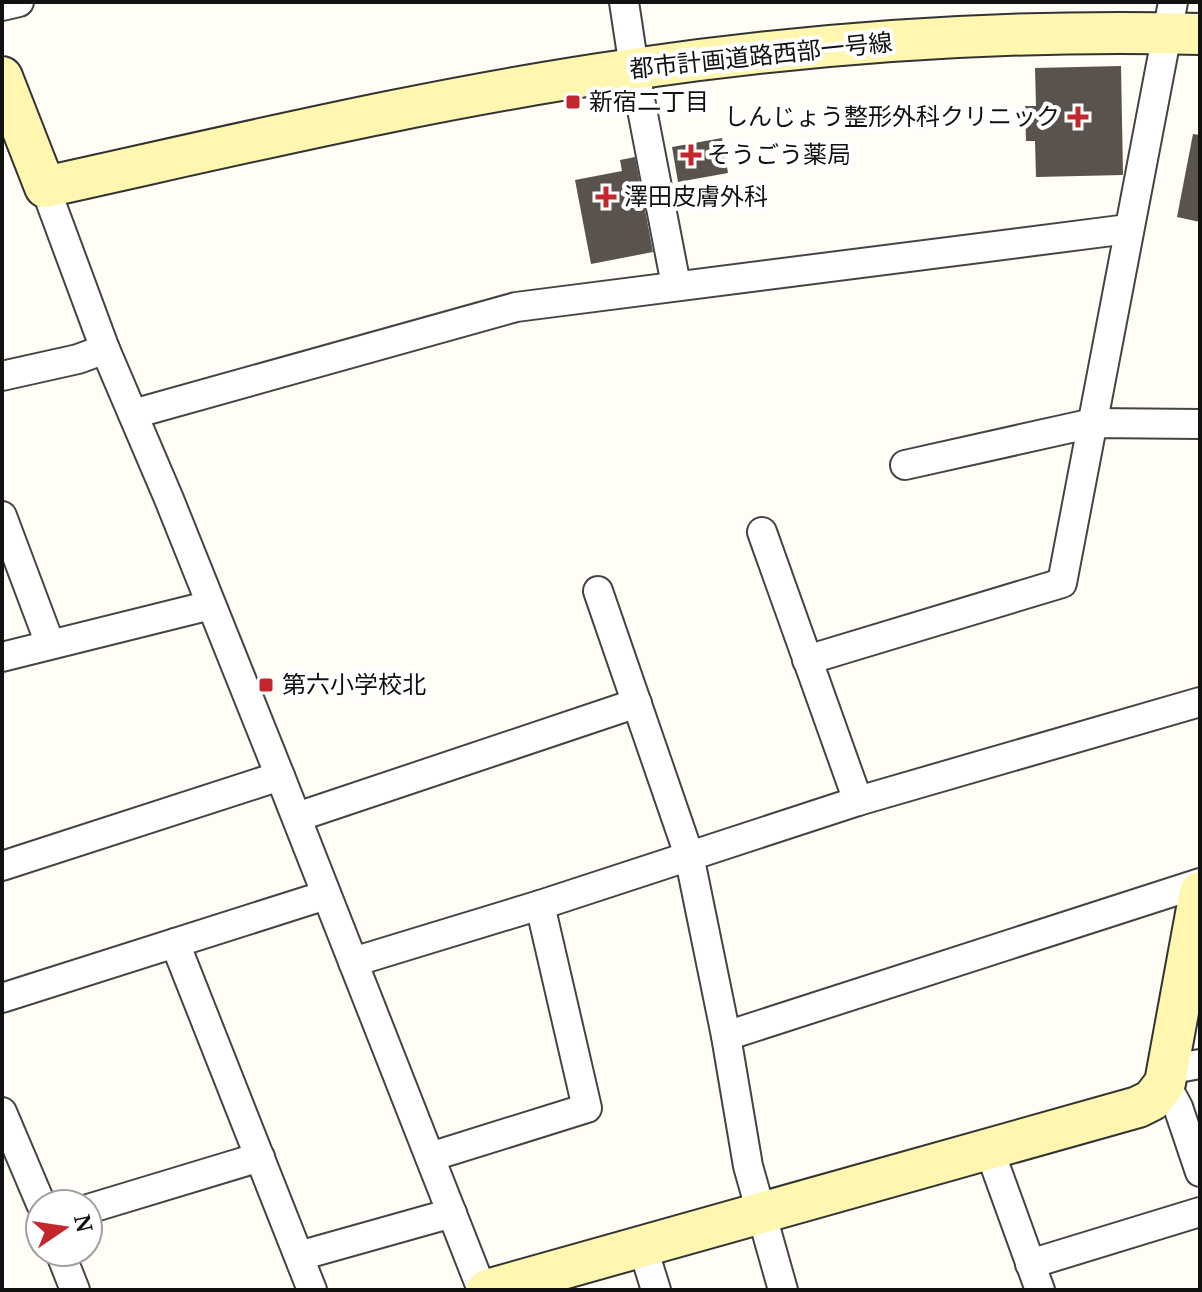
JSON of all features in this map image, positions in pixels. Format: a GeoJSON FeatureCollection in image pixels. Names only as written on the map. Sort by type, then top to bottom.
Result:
{"type":"FeatureCollection","features":[{"type":"Feature","properties":{"kind":"street"},"geometry":{"type":"LineString","coordinates":[[2,6],[19,2]]}},
{"type":"Feature","properties":{"kind":"street"},"geometry":{"type":"LineString","coordinates":[[624,2],[676,285]]}},
{"type":"Feature","properties":{"kind":"street"},"geometry":{"type":"LineString","coordinates":[[807,660],[1062,583],[1128,229],[1180,23]]}},
{"type":"Feature","properties":{"kind":"street","name":"都市計画道路西部一号線"},"geometry":{"type":"LineString","coordinates":[[45,187],[307,129],[535,84],[634,68],[918,40],[1180,23]]}},
{"type":"Feature","properties":{"kind":"street"},"geometry":{"type":"LineString","coordinates":[[2,77],[105,349],[297,817],[485,1290],[1138,1107],[1152,1100],[1177,1073]]}},
{"type":"Feature","properties":{"kind":"street"},"geometry":{"type":"LineString","coordinates":[[133,414],[503,309],[1128,229]]}},
{"type":"Feature","properties":{"kind":"street"},"geometry":{"type":"LineString","coordinates":[[2,376],[78,359],[105,349]]}},
{"type":"Feature","properties":{"kind":"street"},"geometry":{"type":"LineString","coordinates":[[905,465],[1093,423],[1200,424]]}},
{"type":"Feature","properties":{"kind":"street"},"geometry":{"type":"LineString","coordinates":[[2,516],[50,644]]}},
{"type":"Feature","properties":{"kind":"street"},"geometry":{"type":"LineString","coordinates":[[762,532],[858,801]]}},
{"type":"Feature","properties":{"kind":"street"},"geometry":{"type":"LineString","coordinates":[[598,591],[689,855],[726,1036],[748,1166],[783,1290]]}},
{"type":"Feature","properties":{"kind":"street"},"geometry":{"type":"LineString","coordinates":[[2,657],[211,605]]}},
{"type":"Feature","properties":{"kind":"street"},"geometry":{"type":"LineString","coordinates":[[353,962],[540,905],[858,801],[1200,702]]}},
{"type":"Feature","properties":{"kind":"street"},"geometry":{"type":"LineString","coordinates":[[297,817],[637,703]]}},
{"type":"Feature","properties":{"kind":"street"},"geometry":{"type":"LineString","coordinates":[[2,866],[280,776]]}},
{"type":"Feature","properties":{"kind":"street"},"geometry":{"type":"LineString","coordinates":[[726,1036],[1200,883]]}},
{"type":"Feature","properties":{"kind":"street"},"geometry":{"type":"LineString","coordinates":[[1200,892],[1177,1073],[1178,1107],[1200,1172]]}},
{"type":"Feature","properties":{"kind":"street"},"geometry":{"type":"LineString","coordinates":[[2,998],[326,895]]}},
{"type":"Feature","properties":{"kind":"street"},"geometry":{"type":"LineString","coordinates":[[430,1157],[587,1108],[540,905]]}},
{"type":"Feature","properties":{"kind":"street"},"geometry":{"type":"LineString","coordinates":[[175,943],[312,1290]]}},
{"type":"Feature","properties":{"kind":"street"},"geometry":{"type":"LineString","coordinates":[[2,1112],[34,1188]]}},
{"type":"Feature","properties":{"kind":"street"},"geometry":{"type":"LineString","coordinates":[[989,1149],[1035,1277],[1200,1212]]}},
{"type":"Feature","properties":{"kind":"street"},"geometry":{"type":"LineString","coordinates":[[104,1204],[260,1157]]}},
{"type":"Feature","properties":{"kind":"street"},"geometry":{"type":"LineString","coordinates":[[299,1256],[452,1213]]}},
{"type":"Feature","properties":{"kind":"street"},"geometry":{"type":"LineString","coordinates":[[642,1245],[656,1290]]}},
{"type":"Feature","properties":{"kind":"street"},"geometry":{"type":"LineString","coordinates":[[66,1268],[75,1290]]}},
{"type":"Feature","properties":{"kind":"building"},"geometry":{"type":"Polygon","coordinates":[[[1121,66],[1123,175],[1036,177],[1035,141],[1026,141],[1025,106],[1036,106],[1035,68],[1121,66]]]}},
{"type":"Feature","properties":{"kind":"building"},"geometry":{"type":"Polygon","coordinates":[[[1193,134],[1200,135],[1200,222],[1177,217],[1193,134]]]}},
{"type":"Feature","properties":{"kind":"building"},"geometry":{"type":"Polygon","coordinates":[[[722,138],[728,173],[678,182],[672,147],[722,138]]]}},
{"type":"Feature","properties":{"kind":"building"},"geometry":{"type":"Polygon","coordinates":[[[635,157],[653,252],[591,264],[575,180],[622,171],[620,160],[635,157]]]}},
{"type":"Feature","properties":{"kind":"place","name":"新宿二丁目"},"geometry":{"type":"Point","coordinates":[573,102]}},
{"type":"Feature","properties":{"kind":"place","name":"しんじょう整形外科クリニック"},"geometry":{"type":"Point","coordinates":[1078,117]}},
{"type":"Feature","properties":{"kind":"place","name":"そうごう薬局"},"geometry":{"type":"Point","coordinates":[691,155]}},
{"type":"Feature","properties":{"kind":"place","name":"澤田皮膚外科"},"geometry":{"type":"Point","coordinates":[606,197]}},
{"type":"Feature","properties":{"kind":"place","name":"第六小学校北"},"geometry":{"type":"Point","coordinates":[266,685]}}]}
